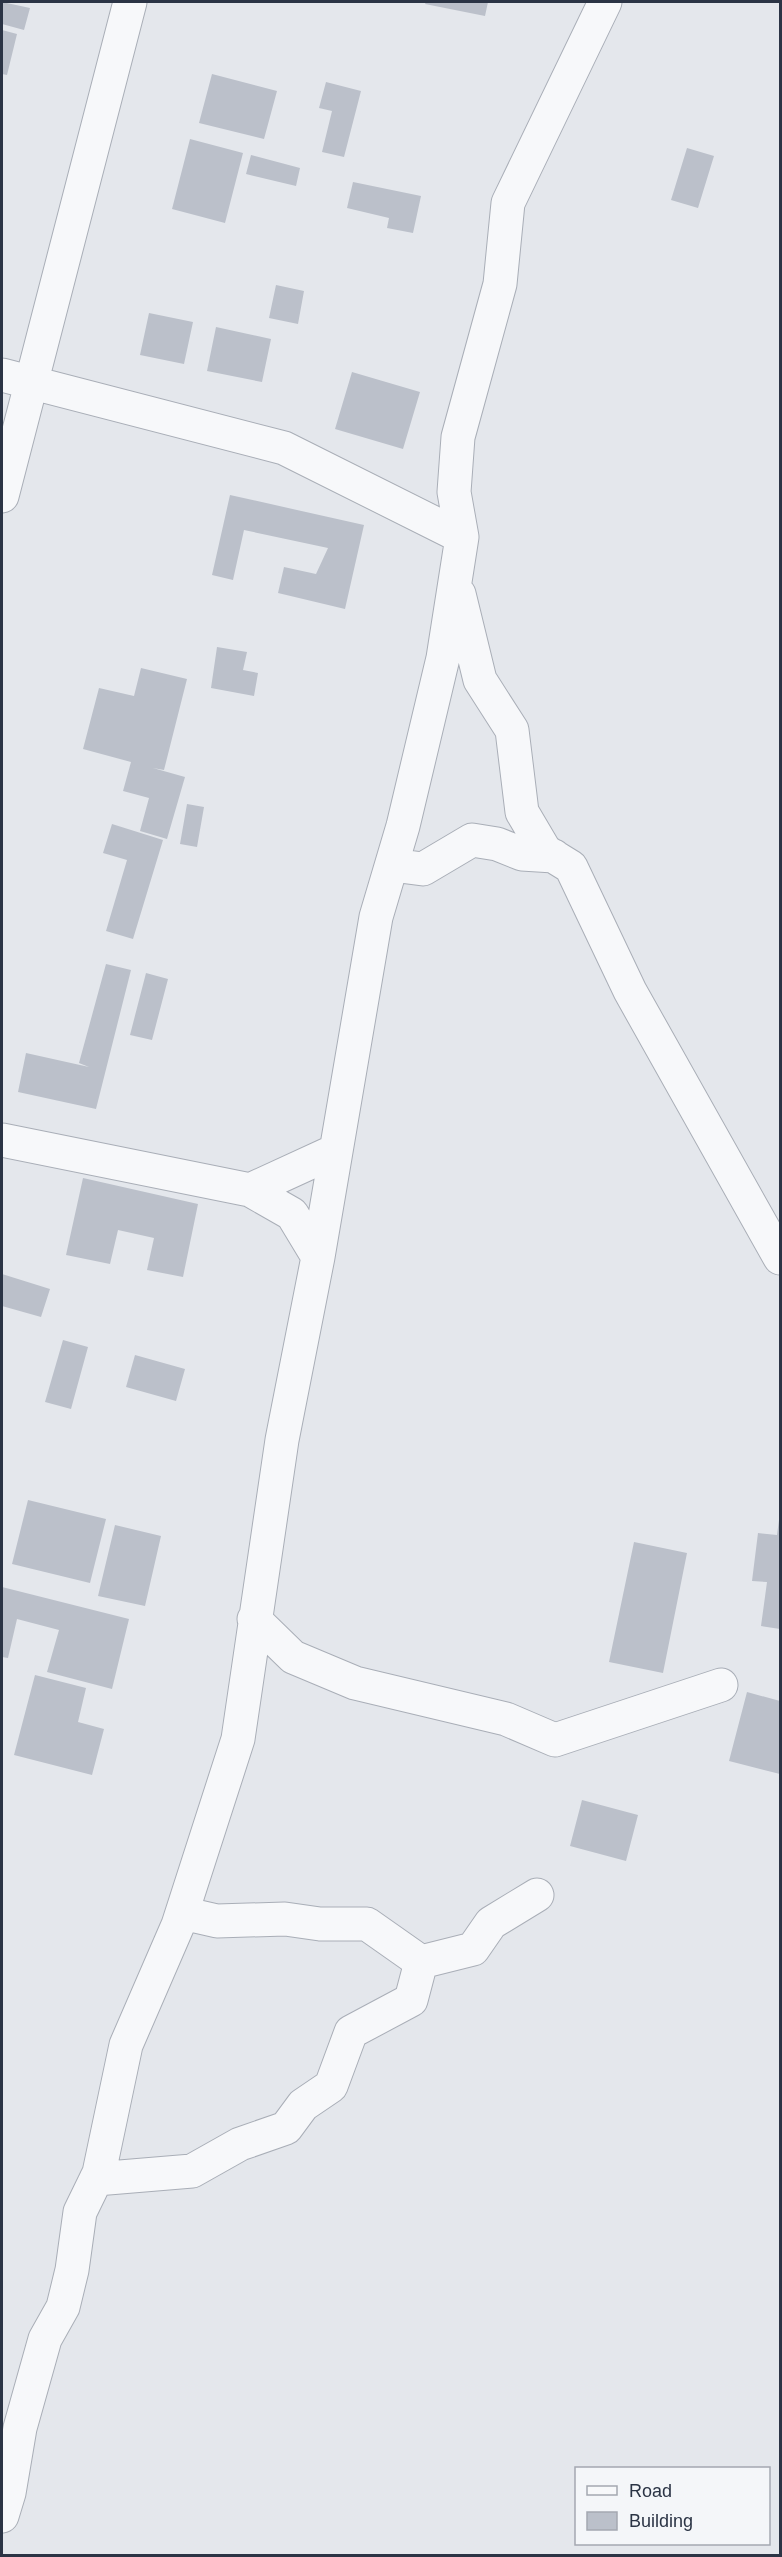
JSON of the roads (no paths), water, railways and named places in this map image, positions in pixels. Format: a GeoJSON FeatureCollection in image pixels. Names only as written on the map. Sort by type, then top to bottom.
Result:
{"type":"FeatureCollection","features":[{"type":"Feature","properties":{"kind":"street"},"geometry":{"type":"LineString","coordinates":[[2,496],[17,379],[130,2]]}},
{"type":"Feature","properties":{"kind":"street"},"geometry":{"type":"LineString","coordinates":[[2,2516],[9,2493],[20,2428],[45,2339],[63,2307],[72,2270],[80,2212],[96,2179],[126,2045],[182,1913],[238,1738],[282,1440],[318,1257],[376,917],[392,865],[443,658],[462,537],[454,492],[458,437],[500,284],[508,203],[605,2]]}},
{"type":"Feature","properties":{"kind":"street"},"geometry":{"type":"LineString","coordinates":[[17,379],[284,448],[462,537]]}},
{"type":"Feature","properties":{"kind":"street"},"geometry":{"type":"LineString","coordinates":[[456,578],[480,680],[512,730],[522,812],[545,851],[571,867],[630,991],[780,1258]]}},
{"type":"Feature","properties":{"kind":"street"},"geometry":{"type":"LineString","coordinates":[[392,865],[423,869],[472,840],[497,844],[522,854],[554,856]]}},
{"type":"Feature","properties":{"kind":"street"},"geometry":{"type":"LineString","coordinates":[[2,1140],[250,1190],[292,1214],[318,1257]]}},
{"type":"Feature","properties":{"kind":"street"},"geometry":{"type":"LineString","coordinates":[[250,1190],[335,1151]]}},
{"type":"Feature","properties":{"kind":"street"},"geometry":{"type":"LineString","coordinates":[[254,1619],[293,1657],[355,1683],[506,1719],[555,1740],[721,1685]]}},
{"type":"Feature","properties":{"kind":"street"},"geometry":{"type":"LineString","coordinates":[[182,1913],[217,1921],[285,1919],[320,1923],[367,1924],[421,1962],[473,1949],[491,1923],[537,1895]]}},
{"type":"Feature","properties":{"kind":"street"},"geometry":{"type":"LineString","coordinates":[[96,2179],[192,2171],[240,2144],[286,2128],[303,2105],[331,2086],[351,2032],[411,2000],[421,1962]]}}]}
